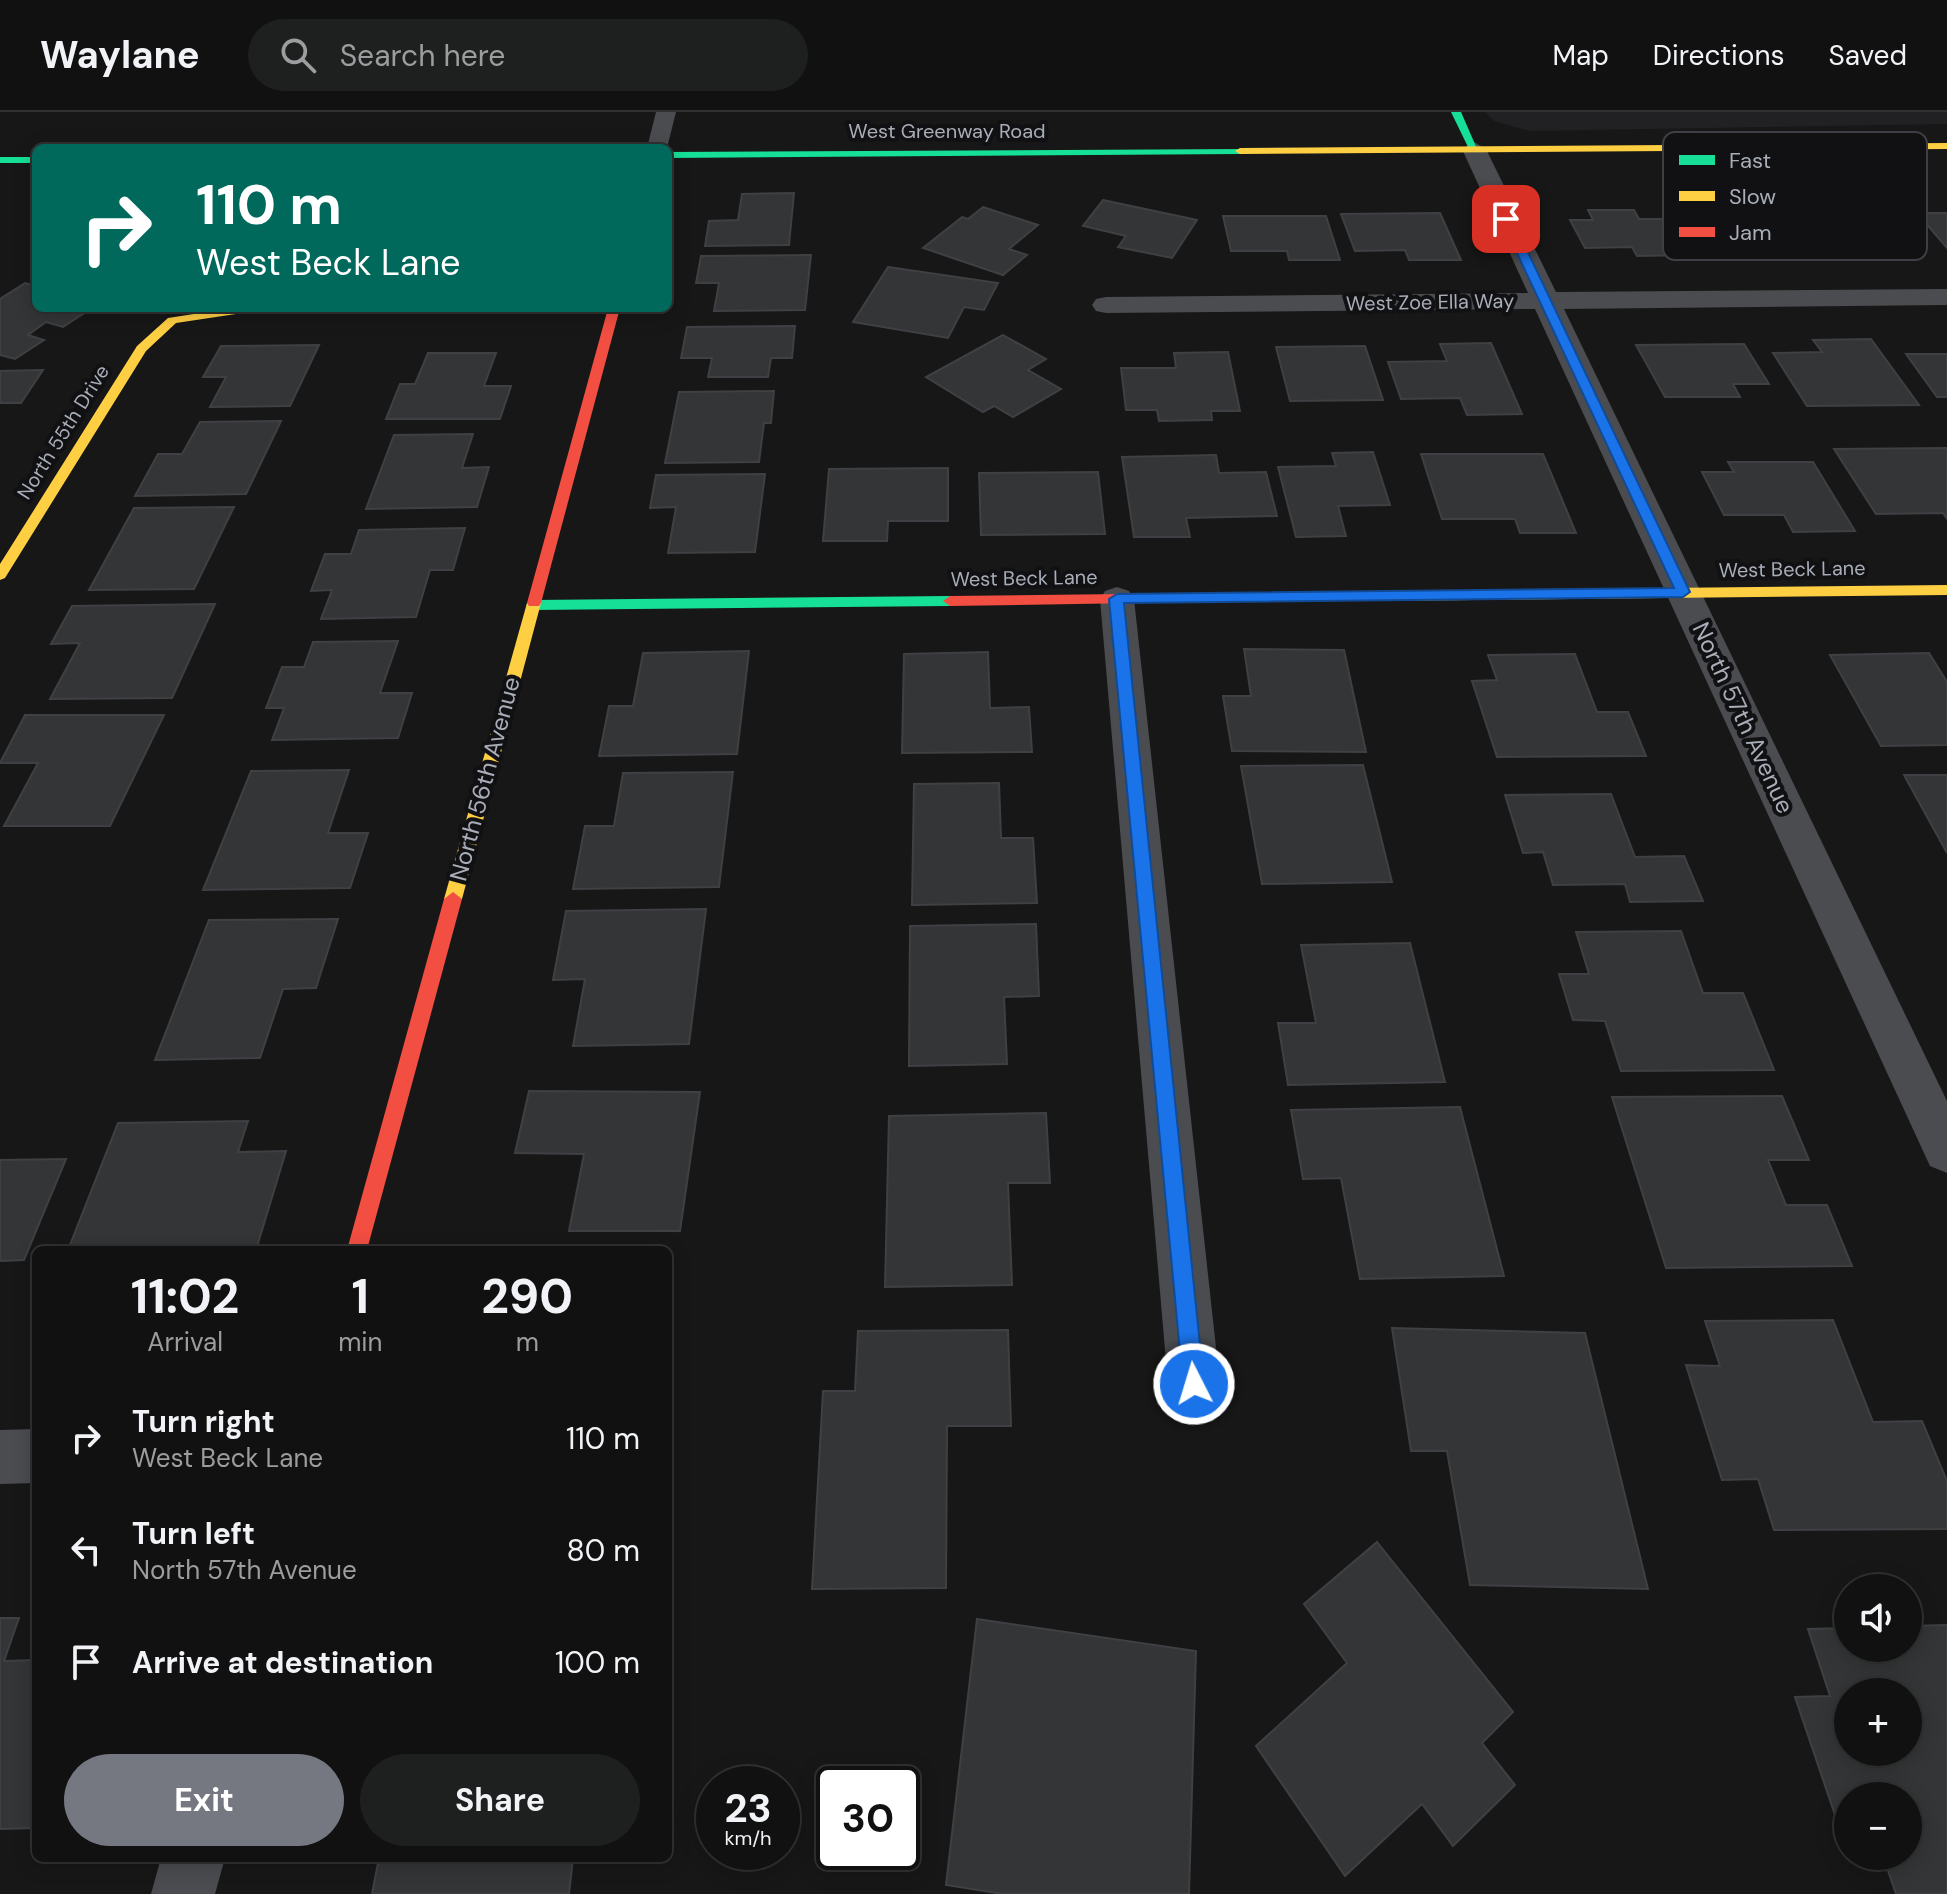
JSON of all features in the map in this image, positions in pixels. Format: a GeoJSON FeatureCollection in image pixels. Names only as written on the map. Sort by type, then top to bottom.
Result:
{"type":"FeatureCollection","features":[{"type":"Feature","properties":{"kind":"street","name":"North 57th Avenue"},"geometry":{"type":"LineString","coordinates":[[1456,112],[1947,1151]]}},
{"type":"Feature","properties":{"kind":"street","name":"West Greenway Road"},"geometry":{"type":"LineString","coordinates":[[1927,146],[1947,146]]}},
{"type":"Feature","properties":{"kind":"street","name":"West Greenway Road"},"geometry":{"type":"LineString","coordinates":[[672,155],[1663,148]]}},
{"type":"Feature","properties":{"kind":"street"},"geometry":{"type":"LineString","coordinates":[[0,160],[32,160]]}},
{"type":"Feature","properties":{"kind":"street","name":"West Zoe Ella Way"},"geometry":{"type":"LineString","coordinates":[[1106,305],[1947,297]]}},
{"type":"Feature","properties":{"kind":"street","name":"North 55th Drive"},"geometry":{"type":"LineString","coordinates":[[0,575],[141,349],[172,320],[229,312]]}},
{"type":"Feature","properties":{"kind":"street","name":"North 56th Avenue"},"geometry":{"type":"LineString","coordinates":[[358,1246],[613,312]]}},
{"type":"Feature","properties":{"kind":"street","name":"West Beck Lane"},"geometry":{"type":"LineString","coordinates":[[533,605],[1947,590]]}},
{"type":"Feature","properties":{"kind":"street"},"geometry":{"type":"LineString","coordinates":[[1117,599],[1194,1384]]}},
{"type":"Feature","properties":{"kind":"street"},"geometry":{"type":"LineString","coordinates":[[0,1457],[32,1456]]}},
{"type":"Feature","properties":{"kind":"street"},"geometry":{"type":"LineString","coordinates":[[183,1894],[192,1862]]}},
{"type":"Feature","properties":{"kind":"lane"},"geometry":{"type":"LineString","coordinates":[[658,144],[666,112]]}},
{"type":"Feature","properties":{"kind":"shaded area"},"geometry":{"type":"Polygon","coordinates":[[[1485,112],[1947,112],[1947,124],[1530,131],[1494,121],[1485,112]]]}},
{"type":"Feature","properties":{"kind":"building"},"geometry":{"type":"Polygon","coordinates":[[[794,193],[789,245],[705,246],[709,221],[738,220],[742,194],[794,193]]]}},
{"type":"Feature","properties":{"kind":"building"},"geometry":{"type":"Polygon","coordinates":[[[1103,200],[1197,220],[1172,258],[1118,247],[1126,236],[1083,226],[1103,200]]]}},
{"type":"Feature","properties":{"kind":"building"},"geometry":{"type":"Polygon","coordinates":[[[983,207],[1038,225],[1009,249],[1027,255],[1003,275],[923,248],[962,217],[968,219],[983,207]]]}},
{"type":"Feature","properties":{"kind":"building"},"geometry":{"type":"Polygon","coordinates":[[[1588,210],[1634,210],[1639,219],[1663,219],[1663,256],[1637,256],[1632,247],[1585,248],[1570,220],[1593,220],[1588,210]]]}},
{"type":"Feature","properties":{"kind":"building"},"geometry":{"type":"Polygon","coordinates":[[[1440,213],[1461,260],[1409,260],[1405,250],[1355,251],[1341,214],[1440,213]]]}},
{"type":"Feature","properties":{"kind":"building"},"geometry":{"type":"Polygon","coordinates":[[[1927,213],[1947,213],[1947,248],[1927,225],[1927,213]]]}},
{"type":"Feature","properties":{"kind":"building"},"geometry":{"type":"Polygon","coordinates":[[[1223,216],[1326,216],[1340,260],[1289,260],[1287,251],[1231,251],[1223,216]]]}},
{"type":"Feature","properties":{"kind":"building"},"geometry":{"type":"Polygon","coordinates":[[[811,255],[805,310],[714,311],[719,283],[696,283],[701,256],[811,255]]]}},
{"type":"Feature","properties":{"kind":"building"},"geometry":{"type":"Polygon","coordinates":[[[888,267],[998,283],[984,310],[964,307],[948,338],[853,322],[888,267]]]}},
{"type":"Feature","properties":{"kind":"building"},"geometry":{"type":"Polygon","coordinates":[[[25,283],[32,285],[32,312],[86,312],[63,327],[46,322],[28,335],[44,340],[15,359],[0,355],[0,299],[25,283]]]}},
{"type":"Feature","properties":{"kind":"building"},"geometry":{"type":"Polygon","coordinates":[[[795,326],[792,358],[771,358],[768,377],[708,377],[712,358],[681,358],[687,327],[795,326]]]}},
{"type":"Feature","properties":{"kind":"building"},"geometry":{"type":"Polygon","coordinates":[[[1003,335],[1046,359],[1028,370],[1061,389],[1013,417],[994,406],[983,412],[926,377],[1003,335]]]}},
{"type":"Feature","properties":{"kind":"building"},"geometry":{"type":"Polygon","coordinates":[[[1871,339],[1919,405],[1807,406],[1773,353],[1822,352],[1813,340],[1871,339]]]}},
{"type":"Feature","properties":{"kind":"building"},"geometry":{"type":"Polygon","coordinates":[[[1491,343],[1522,414],[1467,415],[1460,398],[1401,399],[1388,362],[1447,361],[1440,344],[1491,343]]]}},
{"type":"Feature","properties":{"kind":"building"},"geometry":{"type":"Polygon","coordinates":[[[1744,344],[1769,384],[1733,384],[1740,397],[1665,397],[1636,345],[1744,344]]]}},
{"type":"Feature","properties":{"kind":"building"},"geometry":{"type":"Polygon","coordinates":[[[319,345],[290,406],[210,407],[226,377],[203,377],[221,346],[319,345]]]}},
{"type":"Feature","properties":{"kind":"building"},"geometry":{"type":"Polygon","coordinates":[[[1365,346],[1383,400],[1290,401],[1276,347],[1365,346]]]}},
{"type":"Feature","properties":{"kind":"building"},"geometry":{"type":"Polygon","coordinates":[[[1228,352],[1240,411],[1211,411],[1212,420],[1159,421],[1157,410],[1126,410],[1121,368],[1176,368],[1174,353],[1228,352]]]}},
{"type":"Feature","properties":{"kind":"building"},"geometry":{"type":"Polygon","coordinates":[[[428,353],[496,353],[484,386],[511,386],[500,419],[386,419],[400,384],[415,384],[428,353]]]}},
{"type":"Feature","properties":{"kind":"building"},"geometry":{"type":"Polygon","coordinates":[[[1906,354],[1947,354],[1947,397],[1937,397],[1906,354]]]}},
{"type":"Feature","properties":{"kind":"building"},"geometry":{"type":"Polygon","coordinates":[[[43,370],[21,403],[0,403],[0,371],[43,370]]]}},
{"type":"Feature","properties":{"kind":"building"},"geometry":{"type":"Polygon","coordinates":[[[774,391],[771,423],[764,423],[759,462],[665,463],[679,392],[774,391]]]}},
{"type":"Feature","properties":{"kind":"building"},"geometry":{"type":"Polygon","coordinates":[[[281,421],[246,494],[135,496],[158,454],[182,454],[200,422],[281,421]]]}},
{"type":"Feature","properties":{"kind":"building"},"geometry":{"type":"Polygon","coordinates":[[[473,434],[462,468],[489,467],[477,507],[366,509],[394,435],[473,434]]]}},
{"type":"Feature","properties":{"kind":"building"},"geometry":{"type":"Polygon","coordinates":[[[1947,448],[1947,519],[1943,513],[1876,514],[1834,449],[1947,448]]]}},
{"type":"Feature","properties":{"kind":"building"},"geometry":{"type":"Polygon","coordinates":[[[1373,452],[1390,505],[1338,506],[1346,536],[1296,537],[1278,467],[1336,466],[1332,453],[1373,452]]]}},
{"type":"Feature","properties":{"kind":"building"},"geometry":{"type":"Polygon","coordinates":[[[1421,454],[1543,454],[1576,533],[1520,533],[1515,519],[1442,519],[1421,454]]]}},
{"type":"Feature","properties":{"kind":"building"},"geometry":{"type":"Polygon","coordinates":[[[1216,455],[1219,473],[1266,472],[1277,516],[1186,518],[1190,537],[1134,537],[1122,457],[1216,455]]]}},
{"type":"Feature","properties":{"kind":"building"},"geometry":{"type":"Polygon","coordinates":[[[1728,462],[1813,462],[1855,531],[1793,532],[1784,515],[1724,515],[1702,472],[1734,472],[1728,462]]]}},
{"type":"Feature","properties":{"kind":"building"},"geometry":{"type":"Polygon","coordinates":[[[948,468],[948,521],[888,521],[887,541],[823,541],[829,469],[948,468]]]}},
{"type":"Feature","properties":{"kind":"building"},"geometry":{"type":"Polygon","coordinates":[[[1098,472],[1105,534],[981,535],[979,473],[1098,472]]]}},
{"type":"Feature","properties":{"kind":"building"},"geometry":{"type":"Polygon","coordinates":[[[765,474],[755,552],[668,553],[676,507],[650,508],[656,475],[765,474]]]}},
{"type":"Feature","properties":{"kind":"building"},"geometry":{"type":"Polygon","coordinates":[[[234,507],[194,589],[89,590],[134,508],[234,507]]]}},
{"type":"Feature","properties":{"kind":"building"},"geometry":{"type":"Polygon","coordinates":[[[465,528],[453,570],[430,570],[416,617],[321,619],[332,590],[311,591],[325,554],[351,554],[359,530],[465,528]]]}},
{"type":"Feature","properties":{"kind":"building"},"geometry":{"type":"Polygon","coordinates":[[[215,604],[172,698],[50,699],[80,643],[51,644],[72,606],[215,604]]]}},
{"type":"Feature","properties":{"kind":"building"},"geometry":{"type":"Polygon","coordinates":[[[398,641],[380,693],[412,693],[398,738],[272,740],[284,708],[266,708],[282,667],[304,667],[313,642],[398,641]]]}},
{"type":"Feature","properties":{"kind":"building"},"geometry":{"type":"Polygon","coordinates":[[[1244,649],[1344,650],[1366,752],[1232,751],[1223,696],[1251,696],[1244,649]]]}},
{"type":"Feature","properties":{"kind":"building"},"geometry":{"type":"Polygon","coordinates":[[[749,651],[737,754],[599,756],[609,706],[633,706],[643,653],[749,651]]]}},
{"type":"Feature","properties":{"kind":"building"},"geometry":{"type":"Polygon","coordinates":[[[988,652],[990,708],[1029,707],[1032,752],[902,753],[904,654],[988,652]]]}},
{"type":"Feature","properties":{"kind":"building"},"geometry":{"type":"Polygon","coordinates":[[[1929,653],[1947,682],[1947,745],[1881,746],[1830,655],[1929,653]]]}},
{"type":"Feature","properties":{"kind":"building"},"geometry":{"type":"Polygon","coordinates":[[[1575,654],[1597,712],[1628,712],[1646,756],[1497,757],[1472,681],[1497,680],[1488,655],[1575,654]]]}},
{"type":"Feature","properties":{"kind":"building"},"geometry":{"type":"Polygon","coordinates":[[[25,715],[164,715],[110,826],[4,826],[38,763],[0,763],[25,715]]]}},
{"type":"Feature","properties":{"kind":"building"},"geometry":{"type":"Polygon","coordinates":[[[1363,765],[1392,882],[1262,884],[1241,766],[1363,765]]]}},
{"type":"Feature","properties":{"kind":"building"},"geometry":{"type":"Polygon","coordinates":[[[349,770],[328,833],[368,833],[350,888],[203,890],[251,771],[349,770]]]}},
{"type":"Feature","properties":{"kind":"building"},"geometry":{"type":"Polygon","coordinates":[[[733,772],[719,887],[573,889],[585,826],[614,826],[623,773],[733,772]]]}},
{"type":"Feature","properties":{"kind":"building"},"geometry":{"type":"Polygon","coordinates":[[[1904,775],[1947,775],[1947,853],[1904,775]]]}},
{"type":"Feature","properties":{"kind":"building"},"geometry":{"type":"Polygon","coordinates":[[[999,783],[1001,838],[1033,838],[1037,903],[912,905],[914,784],[999,783]]]}},
{"type":"Feature","properties":{"kind":"building"},"geometry":{"type":"Polygon","coordinates":[[[1611,794],[1635,857],[1684,856],[1703,901],[1630,902],[1625,884],[1553,885],[1543,852],[1523,853],[1505,795],[1611,794]]]}},
{"type":"Feature","properties":{"kind":"building"},"geometry":{"type":"Polygon","coordinates":[[[706,909],[689,1044],[573,1046],[585,979],[553,980],[566,911],[706,909]]]}},
{"type":"Feature","properties":{"kind":"building"},"geometry":{"type":"Polygon","coordinates":[[[338,919],[316,988],[283,989],[260,1058],[155,1060],[209,920],[338,919]]]}},
{"type":"Feature","properties":{"kind":"building"},"geometry":{"type":"Polygon","coordinates":[[[1036,924],[1039,996],[1004,997],[1007,1064],[909,1066],[910,926],[1036,924]]]}},
{"type":"Feature","properties":{"kind":"building"},"geometry":{"type":"Polygon","coordinates":[[[1681,931],[1703,993],[1743,993],[1774,1070],[1621,1071],[1605,1021],[1573,1020],[1559,974],[1589,974],[1576,932],[1681,931]]]}},
{"type":"Feature","properties":{"kind":"building"},"geometry":{"type":"Polygon","coordinates":[[[1410,943],[1445,1082],[1288,1085],[1278,1023],[1316,1023],[1301,945],[1410,943]]]}},
{"type":"Feature","properties":{"kind":"building"},"geometry":{"type":"Polygon","coordinates":[[[529,1091],[700,1092],[680,1231],[569,1231],[584,1154],[515,1153],[529,1091]]]}},
{"type":"Feature","properties":{"kind":"building"},"geometry":{"type":"Polygon","coordinates":[[[1782,1096],[1809,1160],[1768,1160],[1786,1205],[1827,1205],[1852,1266],[1666,1268],[1612,1097],[1782,1096]]]}},
{"type":"Feature","properties":{"kind":"building"},"geometry":{"type":"Polygon","coordinates":[[[1460,1107],[1504,1276],[1360,1279],[1341,1178],[1303,1179],[1291,1110],[1460,1107]]]}},
{"type":"Feature","properties":{"kind":"building"},"geometry":{"type":"Polygon","coordinates":[[[1046,1113],[1050,1183],[1008,1183],[1012,1285],[885,1287],[889,1116],[1046,1113]]]}},
{"type":"Feature","properties":{"kind":"building"},"geometry":{"type":"Polygon","coordinates":[[[248,1121],[238,1152],[286,1151],[257,1246],[70,1246],[118,1123],[248,1121]]]}},
{"type":"Feature","properties":{"kind":"building"},"geometry":{"type":"Polygon","coordinates":[[[66,1159],[24,1260],[0,1261],[0,1160],[66,1159]]]}},
{"type":"Feature","properties":{"kind":"building"},"geometry":{"type":"Polygon","coordinates":[[[1833,1320],[1873,1422],[1922,1421],[1947,1481],[1947,1529],[1774,1530],[1758,1479],[1722,1480],[1686,1365],[1720,1366],[1705,1321],[1833,1320]]]}},
{"type":"Feature","properties":{"kind":"building"},"geometry":{"type":"Polygon","coordinates":[[[1392,1328],[1585,1333],[1648,1589],[1470,1585],[1447,1451],[1411,1451],[1392,1328]]]}},
{"type":"Feature","properties":{"kind":"building"},"geometry":{"type":"Polygon","coordinates":[[[1008,1330],[1011,1426],[947,1426],[946,1588],[812,1589],[823,1391],[855,1391],[858,1331],[1008,1330]]]}},
{"type":"Feature","properties":{"kind":"building"},"geometry":{"type":"Polygon","coordinates":[[[1377,1542],[1513,1712],[1482,1743],[1515,1785],[1453,1846],[1422,1804],[1345,1876],[1256,1746],[1347,1663],[1304,1604],[1377,1542]]]}},
{"type":"Feature","properties":{"kind":"building"},"geometry":{"type":"Polygon","coordinates":[[[0,1618],[19,1618],[4,1661],[32,1660],[32,1828],[0,1829],[0,1618]]]}},
{"type":"Feature","properties":{"kind":"building"},"geometry":{"type":"Polygon","coordinates":[[[977,1619],[1196,1651],[1189,1894],[1003,1894],[946,1885],[977,1619]]]}},
{"type":"Feature","properties":{"kind":"building"},"geometry":{"type":"Polygon","coordinates":[[[1947,1625],[1947,1894],[1896,1894],[1888,1870],[1922,1870],[1922,1782],[1834,1782],[1834,1812],[1795,1697],[1830,1696],[1808,1629],[1834,1628],[1834,1662],[1922,1662],[1922,1626],[1947,1625]]]}},
{"type":"Feature","properties":{"kind":"building"},"geometry":{"type":"Polygon","coordinates":[[[378,1862],[573,1862],[569,1894],[372,1894],[378,1862]]]}},
{"type":"Feature","properties":{"kind":"traffic: fast"},"geometry":{"type":"LineString","coordinates":[[1456,112],[1474,149]]}},
{"type":"Feature","properties":{"kind":"traffic: fast"},"geometry":{"type":"LineString","coordinates":[[672,155],[1240,151]]}},
{"type":"Feature","properties":{"kind":"traffic: fast"},"geometry":{"type":"LineString","coordinates":[[0,160],[32,160]]}},
{"type":"Feature","properties":{"kind":"traffic: fast"},"geometry":{"type":"LineString","coordinates":[[533,605],[950,601]]}},
{"type":"Feature","properties":{"kind":"traffic: slow"},"geometry":{"type":"LineString","coordinates":[[1927,146],[1947,146]]}},
{"type":"Feature","properties":{"kind":"traffic: slow"},"geometry":{"type":"LineString","coordinates":[[1240,151],[1663,148]]}},
{"type":"Feature","properties":{"kind":"traffic: slow"},"geometry":{"type":"LineString","coordinates":[[0,575],[141,349],[172,320],[229,312]]}},
{"type":"Feature","properties":{"kind":"traffic: slow"},"geometry":{"type":"LineString","coordinates":[[1375,596],[1947,590]]}},
{"type":"Feature","properties":{"kind":"traffic: slow"},"geometry":{"type":"LineString","coordinates":[[453,899],[534,603]]}},
{"type":"Feature","properties":{"kind":"traffic: jam"},"geometry":{"type":"LineString","coordinates":[[534,603],[613,312]]}},
{"type":"Feature","properties":{"kind":"traffic: jam"},"geometry":{"type":"LineString","coordinates":[[950,601],[1375,596]]}},
{"type":"Feature","properties":{"kind":"traffic: jam"},"geometry":{"type":"LineString","coordinates":[[358,1246],[453,899]]}},
{"type":"Feature","properties":{"kind":"route"},"geometry":{"type":"LineString","coordinates":[[1194,1384],[1117,599],[1683,592],[1506,219]]}}]}
